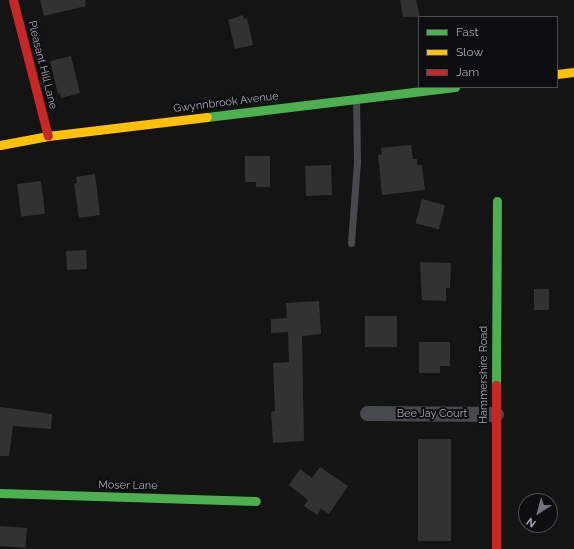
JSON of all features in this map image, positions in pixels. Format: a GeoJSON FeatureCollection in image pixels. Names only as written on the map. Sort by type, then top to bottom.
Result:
{"type":"FeatureCollection","features":[{"type":"Feature","properties":{"kind":"street","name":"Pleasant Hill Lane"},"geometry":{"type":"LineString","coordinates":[[12,0],[48,136]]}},
{"type":"Feature","properties":{"kind":"street"},"geometry":{"type":"LineString","coordinates":[[558,74],[574,72]]}},
{"type":"Feature","properties":{"kind":"street","name":"Gwynnbrook Avenue"},"geometry":{"type":"LineString","coordinates":[[0,145],[48,136],[447,88]]}},
{"type":"Feature","properties":{"kind":"street","name":"Hammershire Road"},"geometry":{"type":"LineString","coordinates":[[496,549],[497,201]]}},
{"type":"Feature","properties":{"kind":"street","name":"Bee Jay Court"},"geometry":{"type":"LineString","coordinates":[[367,413],[496,414]]}},
{"type":"Feature","properties":{"kind":"street","name":"Moser Lane"},"geometry":{"type":"LineString","coordinates":[[0,493],[256,501]]}},
{"type":"Feature","properties":{"kind":"lane"},"geometry":{"type":"LineString","coordinates":[[351,243],[357,162],[356,99]]}},
{"type":"Feature","properties":{"kind":"building"},"geometry":{"type":"Polygon","coordinates":[[[40,0],[85,0],[86,6],[44,16],[40,0]]]}},
{"type":"Feature","properties":{"kind":"building"},"geometry":{"type":"Polygon","coordinates":[[[400,0],[416,0],[420,16],[403,17],[400,0]]]}},
{"type":"Feature","properties":{"kind":"building"},"geometry":{"type":"Polygon","coordinates":[[[243,15],[244,19],[247,18],[253,45],[235,49],[228,20],[243,15]]]}},
{"type":"Feature","properties":{"kind":"building"},"geometry":{"type":"Polygon","coordinates":[[[71,56],[80,93],[61,98],[60,93],[58,94],[50,61],[71,56]]]}},
{"type":"Feature","properties":{"kind":"building"},"geometry":{"type":"Polygon","coordinates":[[[411,145],[413,159],[417,159],[417,165],[422,165],[425,190],[382,195],[378,155],[382,154],[381,148],[411,145]]]}},
{"type":"Feature","properties":{"kind":"building"},"geometry":{"type":"Polygon","coordinates":[[[245,156],[270,156],[270,187],[256,187],[256,182],[245,182],[245,156]]]}},
{"type":"Feature","properties":{"kind":"building"},"geometry":{"type":"Polygon","coordinates":[[[331,165],[332,195],[306,196],[305,166],[331,165]]]}},
{"type":"Feature","properties":{"kind":"building"},"geometry":{"type":"Polygon","coordinates":[[[95,174],[100,215],[79,218],[74,184],[77,183],[76,177],[95,174]]]}},
{"type":"Feature","properties":{"kind":"building"},"geometry":{"type":"Polygon","coordinates":[[[41,181],[45,214],[21,217],[17,184],[41,181]]]}},
{"type":"Feature","properties":{"kind":"building"},"geometry":{"type":"Polygon","coordinates":[[[422,199],[445,205],[439,229],[416,223],[422,199]]]}},
{"type":"Feature","properties":{"kind":"building"},"geometry":{"type":"Polygon","coordinates":[[[86,250],[87,269],[67,270],[66,251],[86,250]]]}},
{"type":"Feature","properties":{"kind":"building"},"geometry":{"type":"Polygon","coordinates":[[[420,262],[451,263],[450,288],[446,288],[446,301],[422,300],[420,262]]]}},
{"type":"Feature","properties":{"kind":"building"},"geometry":{"type":"Polygon","coordinates":[[[534,289],[549,289],[549,310],[534,310],[534,289]]]}},
{"type":"Feature","properties":{"kind":"building"},"geometry":{"type":"Polygon","coordinates":[[[319,301],[321,334],[302,336],[304,441],[273,443],[271,412],[275,411],[273,363],[289,362],[288,332],[271,333],[271,319],[287,318],[286,303],[319,301]]]}},
{"type":"Feature","properties":{"kind":"building"},"geometry":{"type":"Polygon","coordinates":[[[365,316],[397,316],[397,347],[365,347],[365,316]]]}},
{"type":"Feature","properties":{"kind":"building"},"geometry":{"type":"Polygon","coordinates":[[[419,342],[450,342],[450,366],[440,366],[440,373],[419,373],[419,342]]]}},
{"type":"Feature","properties":{"kind":"building"},"geometry":{"type":"Polygon","coordinates":[[[0,407],[52,414],[51,429],[13,426],[9,456],[0,456],[0,407]]]}},
{"type":"Feature","properties":{"kind":"building"},"geometry":{"type":"Polygon","coordinates":[[[418,439],[451,439],[451,541],[418,541],[418,439]]]}},
{"type":"Feature","properties":{"kind":"building"},"geometry":{"type":"Polygon","coordinates":[[[320,467],[348,486],[329,514],[321,509],[317,515],[304,506],[308,500],[289,485],[300,469],[312,478],[320,467]]]}},
{"type":"Feature","properties":{"kind":"building"},"geometry":{"type":"Polygon","coordinates":[[[0,526],[27,528],[26,548],[0,546],[0,526]]]}},
{"type":"Feature","properties":{"kind":"traffic: fast"},"geometry":{"type":"LineString","coordinates":[[207,117],[447,88]]}},
{"type":"Feature","properties":{"kind":"traffic: fast"},"geometry":{"type":"LineString","coordinates":[[496,385],[497,201]]}},
{"type":"Feature","properties":{"kind":"traffic: fast"},"geometry":{"type":"LineString","coordinates":[[0,493],[256,501]]}},
{"type":"Feature","properties":{"kind":"traffic: slow"},"geometry":{"type":"LineString","coordinates":[[558,74],[574,72]]}},
{"type":"Feature","properties":{"kind":"traffic: slow"},"geometry":{"type":"LineString","coordinates":[[0,145],[48,136],[207,117]]}},
{"type":"Feature","properties":{"kind":"traffic: jam"},"geometry":{"type":"LineString","coordinates":[[13,0],[48,136]]}},
{"type":"Feature","properties":{"kind":"traffic: jam"},"geometry":{"type":"LineString","coordinates":[[496,385],[496,549]]}}]}
